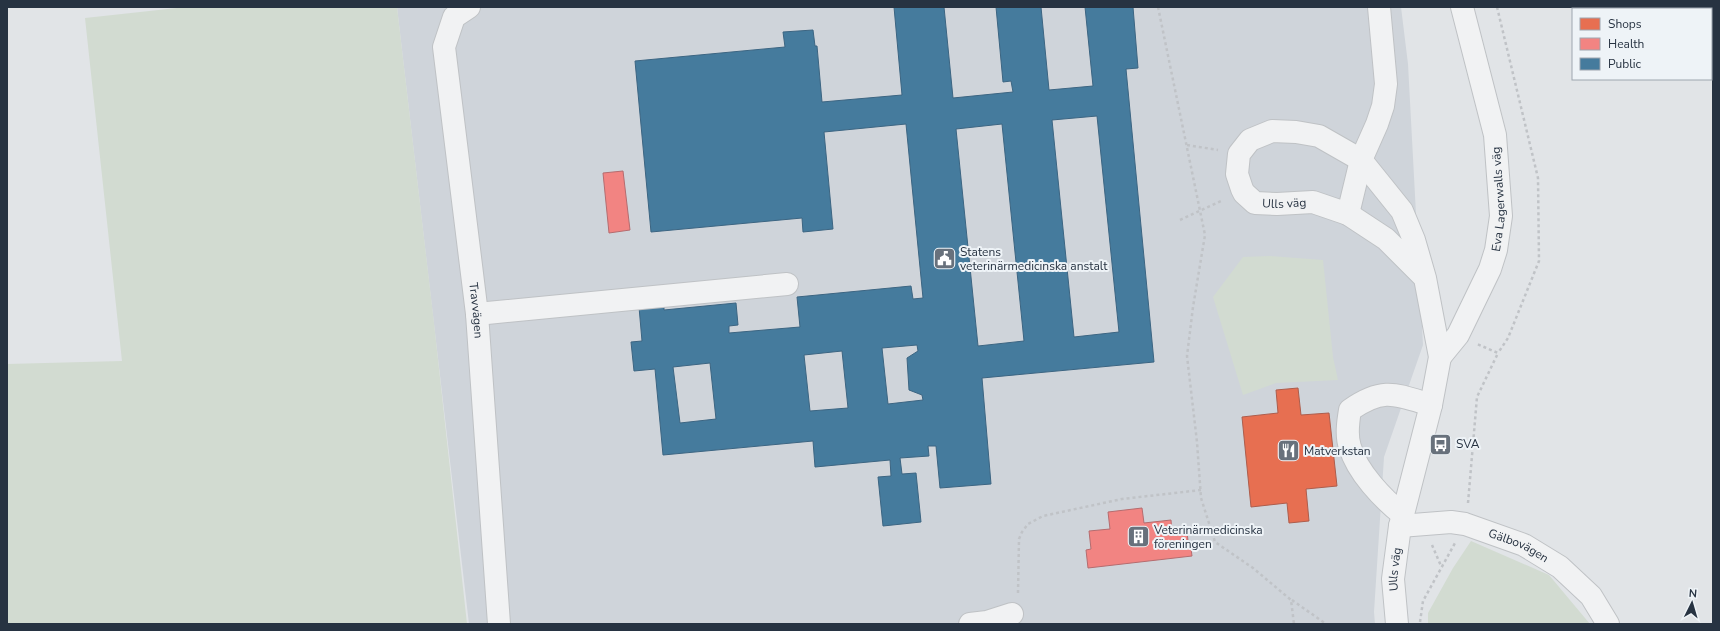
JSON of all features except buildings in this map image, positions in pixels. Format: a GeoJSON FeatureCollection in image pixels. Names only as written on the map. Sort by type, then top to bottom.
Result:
{"type":"FeatureCollection","features":[{"type":"Feature","properties":{"kind":"street","name":"Travvägen"},"geometry":{"type":"LineString","coordinates":[[469,7],[454,17],[444,48],[477,314],[499,624]]}},
{"type":"Feature","properties":{"kind":"street"},"geometry":{"type":"LineString","coordinates":[[1348,214],[1361,160],[1378,124],[1384,106],[1386,84],[1379,7]]}},
{"type":"Feature","properties":{"kind":"street","name":"Eva Lagerwalls väg"},"geometry":{"type":"LineString","coordinates":[[1440,357],[1458,335],[1490,269],[1496,250],[1501,216],[1495,135],[1462,7]]}},
{"type":"Feature","properties":{"kind":"street","name":"Ulls väg"},"geometry":{"type":"LineString","coordinates":[[1239,154],[1250,140],[1272,131],[1296,132],[1319,136],[1361,160],[1402,211],[1414,240],[1425,278],[1440,357],[1431,405],[1401,520],[1393,579],[1397,624]]}},
{"type":"Feature","properties":{"kind":"street"},"geometry":{"type":"LineString","coordinates":[[1239,154],[1237,174],[1242,189]]}},
{"type":"Feature","properties":{"kind":"street","name":"Ulls väg"},"geometry":{"type":"LineString","coordinates":[[1242,189],[1244,193],[1255,203],[1277,204],[1313,202],[1348,214],[1386,239],[1425,278]]}},
{"type":"Feature","properties":{"kind":"street"},"geometry":{"type":"LineString","coordinates":[[477,314],[788,284]]}},
{"type":"Feature","properties":{"kind":"street"},"geometry":{"type":"LineString","coordinates":[[1401,520],[1358,465],[1349,447],[1348,426],[1350,410],[1365,400],[1378,395],[1395,394],[1431,405]]}},
{"type":"Feature","properties":{"kind":"street","name":"Gälbovägen"},"geometry":{"type":"LineString","coordinates":[[1401,520],[1466,524],[1524,545],[1560,567],[1591,596],[1608,624]]}},
{"type":"Feature","properties":{"kind":"street"},"geometry":{"type":"LineString","coordinates":[[970,624],[987,622],[1012,614]]}},
{"type":"Feature","properties":{"kind":"path"},"geometry":{"type":"LineString","coordinates":[[1158,7],[1205,235],[1192,307],[1187,356],[1202,498],[1215,542],[1253,568],[1291,600],[1326,624]]}},
{"type":"Feature","properties":{"kind":"path"},"geometry":{"type":"LineString","coordinates":[[1420,624],[1423,601],[1466,524],[1477,397],[1498,353],[1508,338],[1539,261],[1538,178],[1497,7]]}},
{"type":"Feature","properties":{"kind":"path"},"geometry":{"type":"LineString","coordinates":[[1187,144],[1239,154]]}},
{"type":"Feature","properties":{"kind":"path"},"geometry":{"type":"LineString","coordinates":[[1180,220],[1242,189]]}},
{"type":"Feature","properties":{"kind":"path"},"geometry":{"type":"LineString","coordinates":[[1458,335],[1498,353]]}},
{"type":"Feature","properties":{"kind":"path"},"geometry":{"type":"LineString","coordinates":[[1012,614],[1019,601],[1019,539],[1028,524],[1043,516],[1093,504],[1201,490]]}},
{"type":"Feature","properties":{"kind":"path"},"geometry":{"type":"LineString","coordinates":[[1291,600],[1294,624]]}},
{"type":"Feature","properties":{"kind":"shaded area"},"geometry":{"type":"Polygon","coordinates":[[[186,7],[397,7],[467,624],[7,624],[7,364],[122,361],[85,18],[186,7]]]}},
{"type":"Feature","properties":{"kind":"shaded area"},"geometry":{"type":"Polygon","coordinates":[[[397,7],[1401,7],[1408,64],[1423,345],[1384,457],[1374,612],[1375,624],[469,624],[397,7]]]}},
{"type":"Feature","properties":{"kind":"shaded area"},"geometry":{"type":"Polygon","coordinates":[[[1270,256],[1323,260],[1333,357],[1338,380],[1276,383],[1243,395],[1213,297],[1243,257],[1270,256]]]}},
{"type":"Feature","properties":{"kind":"shaded area"},"geometry":{"type":"Polygon","coordinates":[[[1471,541],[1549,575],[1590,624],[1428,624],[1428,613],[1453,568],[1471,541]]]}},
{"type":"Feature","properties":{"kind":"place","name":"Statens veterinärmedicinska anstalt"},"geometry":{"type":"Point","coordinates":[944,259]}},
{"type":"Feature","properties":{"kind":"place","name":"SVA"},"geometry":{"type":"Point","coordinates":[1441,444]}},
{"type":"Feature","properties":{"kind":"place","name":"Matverkstan"},"geometry":{"type":"Point","coordinates":[1289,451]}},
{"type":"Feature","properties":{"kind":"place","name":"Veterinärmedicinska föreningen"},"geometry":{"type":"Point","coordinates":[1138,537]}}]}
